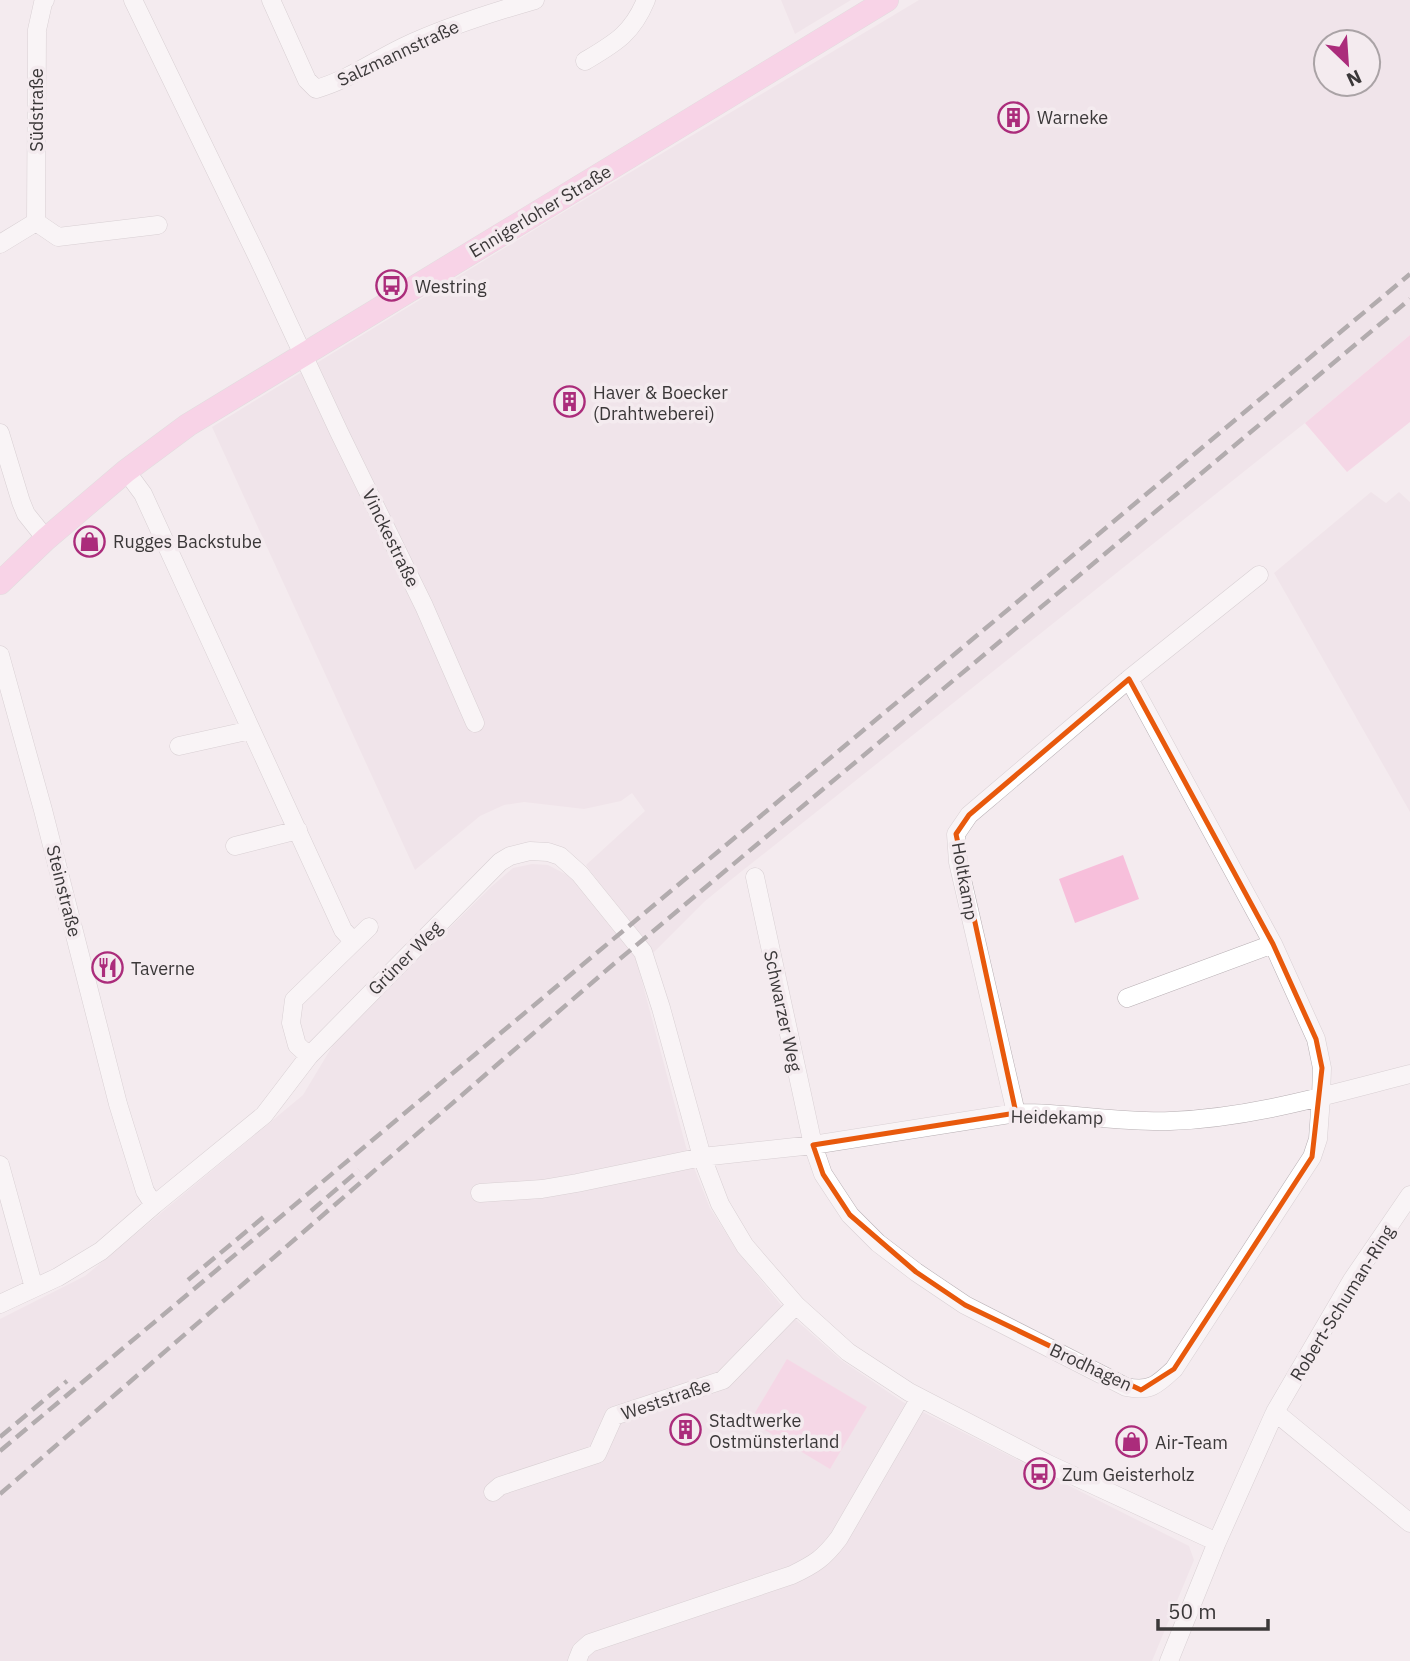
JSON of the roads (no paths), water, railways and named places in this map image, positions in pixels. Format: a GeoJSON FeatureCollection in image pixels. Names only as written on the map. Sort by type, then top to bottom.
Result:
{"type":"FeatureCollection","features":[{"type":"Feature","properties":{"kind":"main road","name":"Ennigerloher Straße"},"geometry":{"type":"LineString","coordinates":[[0,583],[46,539],[126,471],[188,425],[887,0]]}},
{"type":"Feature","properties":{"kind":"street","name":"Südstraße"},"geometry":{"type":"LineString","coordinates":[[36,222],[37,30],[45,0]]}},
{"type":"Feature","properties":{"kind":"street"},"geometry":{"type":"LineString","coordinates":[[133,0],[303,355]]}},
{"type":"Feature","properties":{"kind":"street","name":"Salzmannstraße"},"geometry":{"type":"LineString","coordinates":[[271,0],[307,80],[316,89],[335,83],[402,47],[461,23],[535,0]]}},
{"type":"Feature","properties":{"kind":"street"},"geometry":{"type":"LineString","coordinates":[[585,61],[614,43],[633,26],[646,0]]}},
{"type":"Feature","properties":{"kind":"street"},"geometry":{"type":"LineString","coordinates":[[0,244],[36,222],[58,237],[158,225]]}},
{"type":"Feature","properties":{"kind":"street","name":"Vinckestraße"},"geometry":{"type":"LineString","coordinates":[[303,355],[424,606],[475,723]]}},
{"type":"Feature","properties":{"kind":"street"},"geometry":{"type":"LineString","coordinates":[[0,433],[20,502],[46,539]]}},
{"type":"Feature","properties":{"kind":"street"},"geometry":{"type":"LineString","coordinates":[[126,471],[143,494],[343,930],[354,941]]}},
{"type":"Feature","properties":{"kind":"street","name":"Holtkamp"},"geometry":{"type":"LineString","coordinates":[[1016,1114],[958,862],[956,834],[969,815],[1129,679],[1259,575]]}},
{"type":"Feature","properties":{"kind":"street","name":"Steinstraße"},"geometry":{"type":"LineString","coordinates":[[0,655],[43,810],[118,1104],[145,1191],[155,1205]]}},
{"type":"Feature","properties":{"kind":"street"},"geometry":{"type":"LineString","coordinates":[[1129,679],[1273,944],[1316,1039],[1322,1068],[1321,1097]]}},
{"type":"Feature","properties":{"kind":"street"},"geometry":{"type":"LineString","coordinates":[[179,746],[251,730]]}},
{"type":"Feature","properties":{"kind":"street"},"geometry":{"type":"LineString","coordinates":[[235,846],[298,830]]}},
{"type":"Feature","properties":{"kind":"street","name":"Grüner Weg"},"geometry":{"type":"LineString","coordinates":[[0,1304],[58,1277],[102,1251],[264,1115],[309,1056],[500,862],[520,852],[548,852],[560,856],[580,874],[643,952],[702,1157]]}},
{"type":"Feature","properties":{"kind":"street","name":"Schwarzer Weg"},"geometry":{"type":"LineString","coordinates":[[755,877],[813,1144]]}},
{"type":"Feature","properties":{"kind":"street"},"geometry":{"type":"LineString","coordinates":[[309,1056],[297,1045],[291,1023],[293,1000],[369,927]]}},
{"type":"Feature","properties":{"kind":"street"},"geometry":{"type":"LineString","coordinates":[[1127,998],[1273,944]]}},
{"type":"Feature","properties":{"kind":"street","name":"Heidekamp"},"geometry":{"type":"LineString","coordinates":[[702,1157],[813,1144],[1016,1114],[1043,1113],[1170,1121],[1209,1118],[1294,1104],[1410,1074]]}},
{"type":"Feature","properties":{"kind":"street","name":"Brodhagen"},"geometry":{"type":"LineString","coordinates":[[813,1144],[823,1174],[850,1216],[878,1243],[916,1272],[965,1305],[1126,1387],[1141,1390],[1158,1384],[1174,1369],[1312,1157],[1318,1139],[1321,1097]]}},
{"type":"Feature","properties":{"kind":"street"},"geometry":{"type":"LineString","coordinates":[[480,1194],[542,1189],[702,1157],[720,1204],[746,1246],[796,1305],[848,1352],[919,1398],[1040,1460],[1217,1542]]}},
{"type":"Feature","properties":{"kind":"street"},"geometry":{"type":"LineString","coordinates":[[0,1165],[34,1288]]}},
{"type":"Feature","properties":{"kind":"street","name":"Robert-Schuman-Ring"},"geometry":{"type":"LineString","coordinates":[[1169,1661],[1217,1542],[1275,1412],[1352,1280],[1410,1195]]}},
{"type":"Feature","properties":{"kind":"street","name":"Weststraße"},"geometry":{"type":"LineString","coordinates":[[493,1492],[500,1486],[597,1454],[614,1416],[723,1380],[796,1305]]}},
{"type":"Feature","properties":{"kind":"street"},"geometry":{"type":"LineString","coordinates":[[577,1661],[581,1651],[590,1643],[792,1575],[825,1556],[839,1538],[919,1398]]}},
{"type":"Feature","properties":{"kind":"street"},"geometry":{"type":"LineString","coordinates":[[1275,1412],[1410,1525]]}},
{"type":"Feature","properties":{"kind":"railway"},"geometry":{"type":"LineString","coordinates":[[0,1451],[1410,274]]}},
{"type":"Feature","properties":{"kind":"railway"},"geometry":{"type":"LineString","coordinates":[[0,1494],[609,968],[1410,299]]}},
{"type":"Feature","properties":{"kind":"railway"},"geometry":{"type":"LineString","coordinates":[[311,1211],[359,1170]]}},
{"type":"Feature","properties":{"kind":"railway"},"geometry":{"type":"LineString","coordinates":[[188,1280],[266,1215]]}},
{"type":"Feature","properties":{"kind":"railway"},"geometry":{"type":"LineString","coordinates":[[0,1437],[67,1381]]}},
{"type":"Feature","properties":{"kind":"place","name":"Warneke"},"geometry":{"type":"Point","coordinates":[1014,117]}},
{"type":"Feature","properties":{"kind":"place","name":"Westring"},"geometry":{"type":"Point","coordinates":[392,286]}},
{"type":"Feature","properties":{"kind":"place","name":"Haver & Boecker (Drahtweberei)"},"geometry":{"type":"Point","coordinates":[570,402]}},
{"type":"Feature","properties":{"kind":"place","name":"Rugges Backstube"},"geometry":{"type":"Point","coordinates":[90,541]}},
{"type":"Feature","properties":{"kind":"place","name":"Taverne"},"geometry":{"type":"Point","coordinates":[108,968]}},
{"type":"Feature","properties":{"kind":"place","name":"Stadtwerke Ostmünsterland"},"geometry":{"type":"Point","coordinates":[686,1430]}},
{"type":"Feature","properties":{"kind":"place","name":"Air-Team"},"geometry":{"type":"Point","coordinates":[1132,1442]}},
{"type":"Feature","properties":{"kind":"place","name":"Zum Geisterholz"},"geometry":{"type":"Point","coordinates":[1039,1474]}}]}
